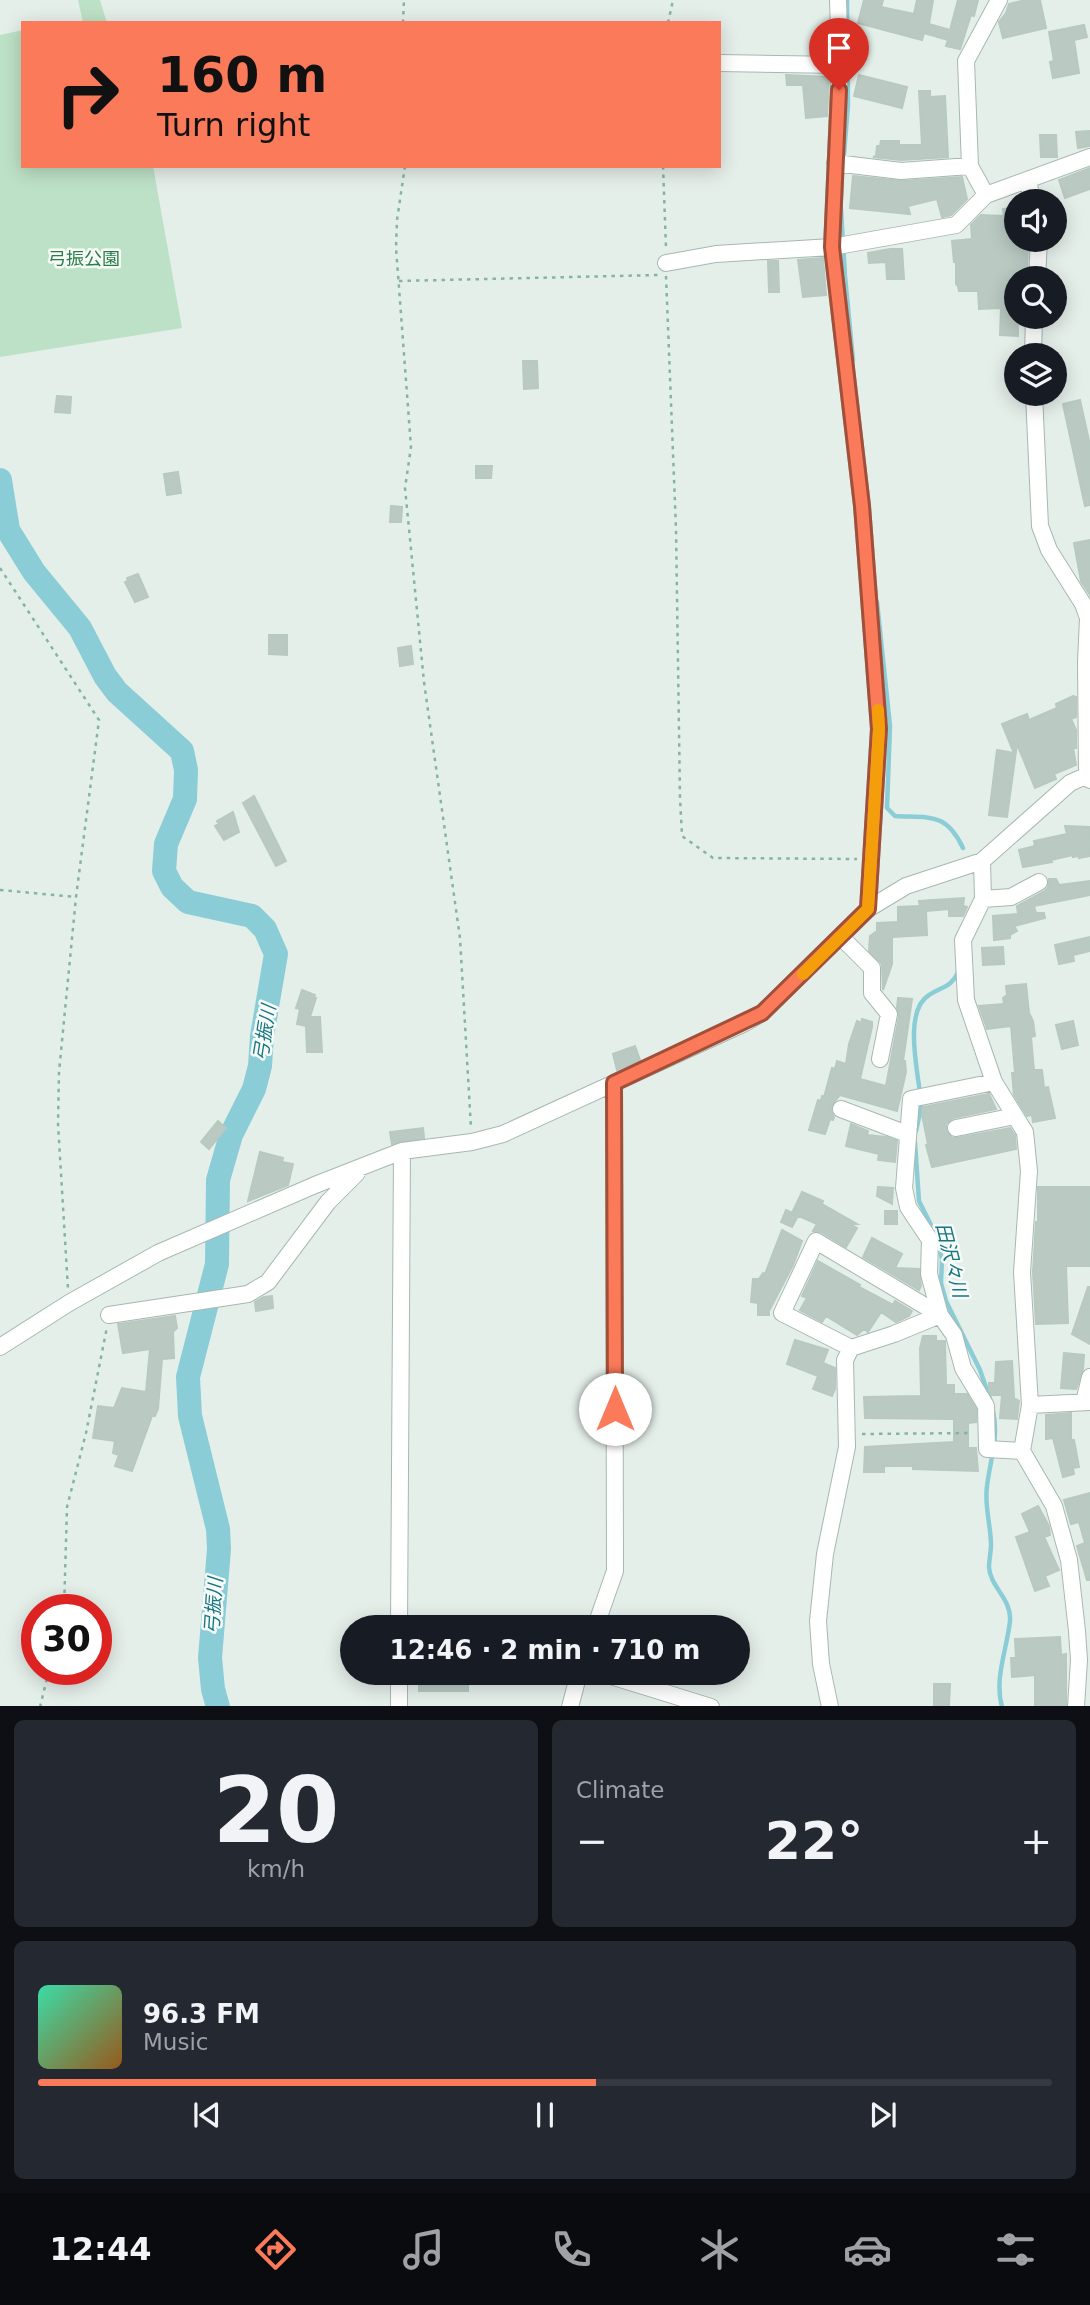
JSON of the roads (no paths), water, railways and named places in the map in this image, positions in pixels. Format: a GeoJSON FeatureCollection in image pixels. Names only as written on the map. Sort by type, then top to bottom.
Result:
{"type":"FeatureCollection","features":[{"type":"Feature","properties":{"kind":"street"},"geometry":{"type":"LineString","coordinates":[[838,0],[841,164],[833,247],[862,506],[879,729],[868,909]]}},
{"type":"Feature","properties":{"kind":"street"},"geometry":{"type":"LineString","coordinates":[[986,195],[970,166],[966,61],[999,0]]}},
{"type":"Feature","properties":{"kind":"street"},"geometry":{"type":"LineString","coordinates":[[721,63],[840,65]]}},
{"type":"Feature","properties":{"kind":"street"},"geometry":{"type":"LineString","coordinates":[[666,263],[716,254],[833,247],[956,225],[986,195],[1090,156]]}},
{"type":"Feature","properties":{"kind":"street"},"geometry":{"type":"LineString","coordinates":[[841,164],[901,171],[970,166]]}},
{"type":"Feature","properties":{"kind":"street"},"geometry":{"type":"LineString","coordinates":[[1028,180],[1030,189]]}},
{"type":"Feature","properties":{"kind":"street"},"geometry":{"type":"LineString","coordinates":[[4,1341],[158,1253],[315,1185],[402,1151],[471,1142],[503,1134],[762,1013],[868,909],[906,886],[982,861],[1070,783],[1089,776],[1086,662],[1088,618],[1083,604],[1049,550],[1040,526],[1035,406]]}},
{"type":"Feature","properties":{"kind":"street"},"geometry":{"type":"LineString","coordinates":[[982,861],[983,899],[963,940],[966,1000],[994,1083],[1025,1132],[1029,1171],[1022,1272],[1030,1405],[1022,1451],[1054,1506],[1084,1629],[1084,1660],[1076,1706]]}},
{"type":"Feature","properties":{"kind":"street"},"geometry":{"type":"LineString","coordinates":[[983,899],[1011,897],[1039,882]]}},
{"type":"Feature","properties":{"kind":"street"},"geometry":{"type":"LineString","coordinates":[[841,937],[872,968],[872,993],[889,1014],[880,1059]]}},
{"type":"Feature","properties":{"kind":"street"},"geometry":{"type":"LineString","coordinates":[[600,1615],[615,1571],[614,1083]]}},
{"type":"Feature","properties":{"kind":"street"},"geometry":{"type":"LineString","coordinates":[[994,1083],[911,1099],[904,1188],[908,1207],[930,1240],[929,1275],[940,1315],[954,1335],[963,1368],[986,1406],[993,1444],[1022,1451]]}},
{"type":"Feature","properties":{"kind":"street"},"geometry":{"type":"LineString","coordinates":[[841,1109],[907,1135]]}},
{"type":"Feature","properties":{"kind":"street"},"geometry":{"type":"LineString","coordinates":[[956,1128],[1015,1116]]}},
{"type":"Feature","properties":{"kind":"street"},"geometry":{"type":"LineString","coordinates":[[399,1615],[402,1151]]}},
{"type":"Feature","properties":{"kind":"street"},"geometry":{"type":"LineString","coordinates":[[109,1315],[248,1294],[268,1282],[328,1202],[363,1168]]}},
{"type":"Feature","properties":{"kind":"street"},"geometry":{"type":"LineString","coordinates":[[852,1348],[782,1313],[816,1241],[940,1315]]}},
{"type":"Feature","properties":{"kind":"street"},"geometry":{"type":"LineString","coordinates":[[830,1706],[821,1664],[818,1621],[825,1554],[847,1447],[845,1360],[852,1348],[940,1315]]}},
{"type":"Feature","properties":{"kind":"street"},"geometry":{"type":"LineString","coordinates":[[1030,1405],[1087,1402],[1090,1377]]}},
{"type":"Feature","properties":{"kind":"street"},"geometry":{"type":"LineString","coordinates":[[399,1685],[399,1706]]}},
{"type":"Feature","properties":{"kind":"street"},"geometry":{"type":"LineString","coordinates":[[570,1706],[576,1685]]}},
{"type":"Feature","properties":{"kind":"street"},"geometry":{"type":"LineString","coordinates":[[641,1685],[711,1706]]}},
{"type":"Feature","properties":{"kind":"waterway","name":"田沢々川"},"geometry":{"type":"LineString","coordinates":[[844,154],[848,105],[847,0]]}},
{"type":"Feature","properties":{"kind":"waterway","name":"田沢々川"},"geometry":{"type":"LineString","coordinates":[[841,209],[853,360]]}},
{"type":"Feature","properties":{"kind":"waterway","name":"弓振川"},"geometry":{"type":"LineString","coordinates":[[0,480],[8,530],[34,572],[80,628],[105,676],[117,692],[182,751],[186,770],[185,799],[166,844],[164,871],[172,887],[188,902],[252,916],[265,929],[276,954],[262,1036],[260,1066],[254,1089],[231,1135],[218,1180],[217,1264],[188,1377],[190,1416],[218,1529],[219,1549],[210,1658],[218,1706]]}},
{"type":"Feature","properties":{"kind":"waterway","name":"田沢々川"},"geometry":{"type":"LineString","coordinates":[[877,602],[890,726],[887,808],[895,816],[936,819],[950,828],[963,848]]}},
{"type":"Feature","properties":{"kind":"waterway","name":"田沢々川"},"geometry":{"type":"LineString","coordinates":[[920,1093],[914,1040],[917,1013],[921,1002],[949,984],[958,972]]}},
{"type":"Feature","properties":{"kind":"waterway","name":"田沢々川"},"geometry":{"type":"LineString","coordinates":[[916,1131],[921,1102]]}},
{"type":"Feature","properties":{"kind":"waterway","name":"田沢々川"},"geometry":{"type":"LineString","coordinates":[[915,1143],[919,1201],[935,1233],[942,1259],[941,1283],[946,1301],[980,1370],[991,1402]]}},
{"type":"Feature","properties":{"kind":"waterway","name":"田沢々川"},"geometry":{"type":"LineString","coordinates":[[993,1411],[995,1440],[986,1493],[991,1545],[989,1567],[993,1581],[1010,1613],[999,1686],[1002,1706]]}},
{"type":"Feature","properties":{"kind":"park label","name":"弓振公園"},"geometry":{"type":"Point","coordinates":[84,258]}}]}
